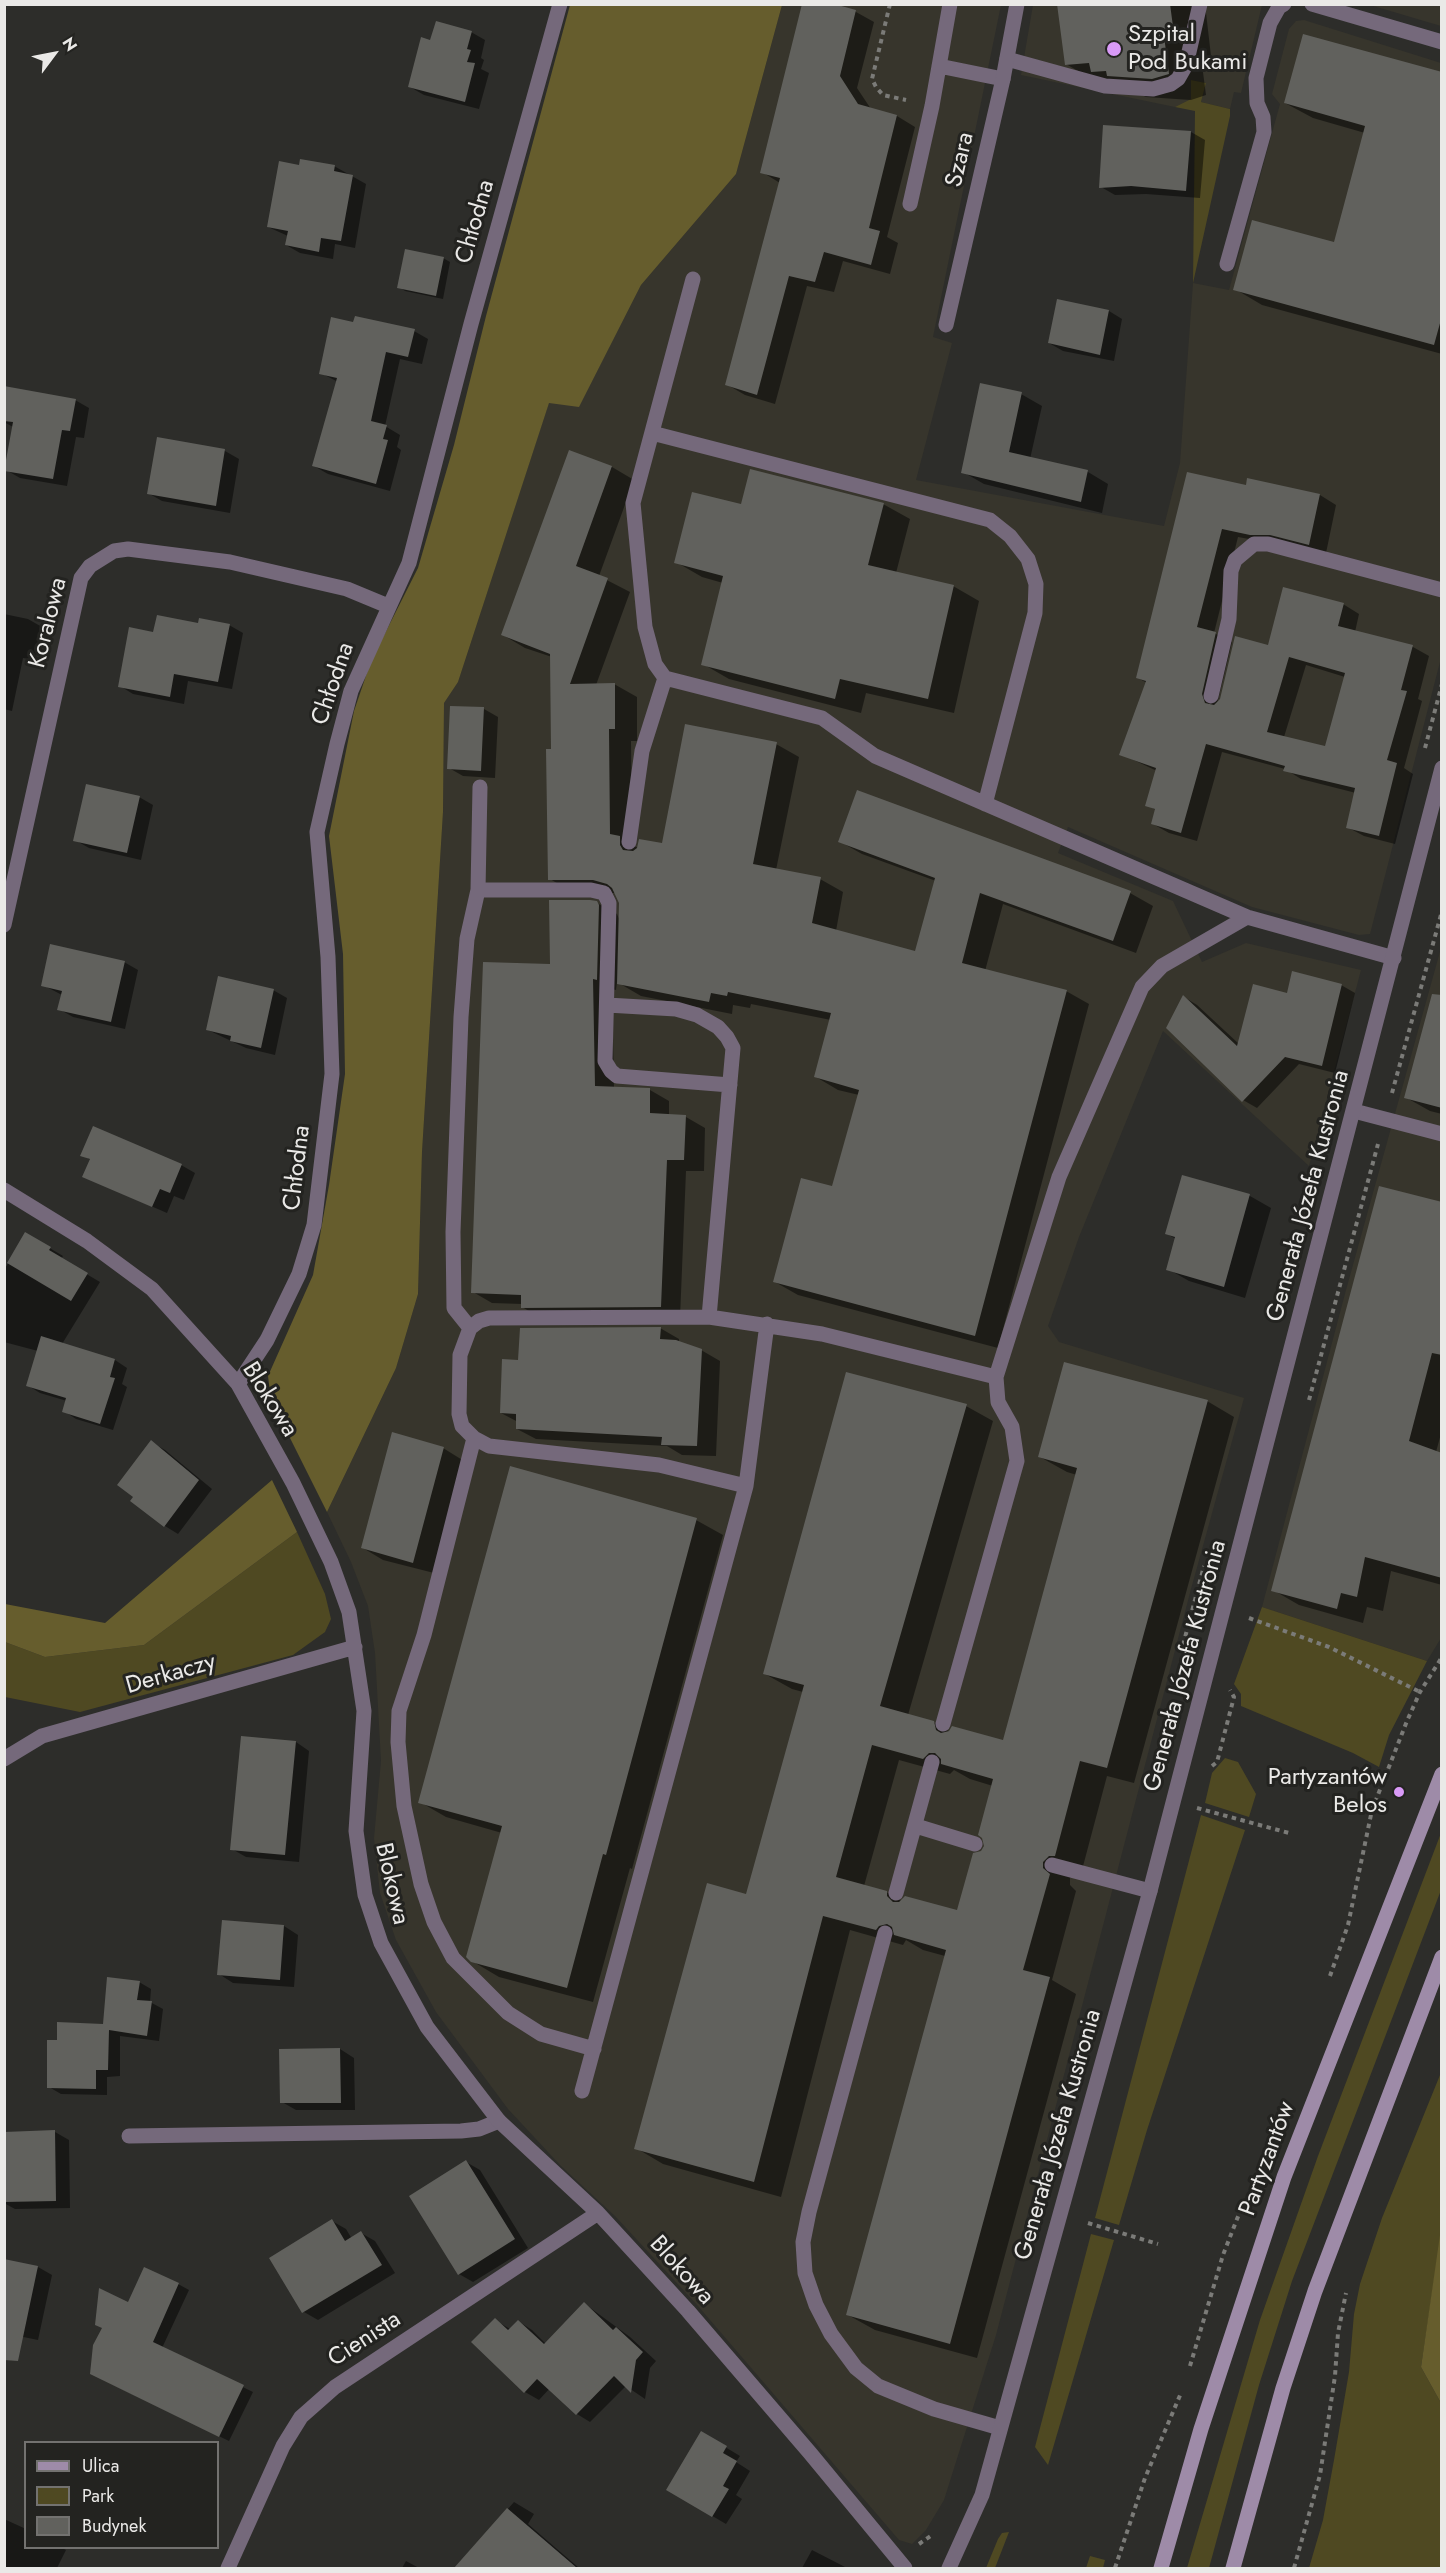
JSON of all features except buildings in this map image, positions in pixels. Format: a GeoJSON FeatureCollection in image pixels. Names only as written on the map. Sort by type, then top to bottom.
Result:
{"type":"FeatureCollection","features":[{"type":"Feature","properties":{"kind":"main road","name":"Partyzantów"},"geometry":{"type":"LineString","coordinates":[[1161,2568],[1204,2418],[1284,2177],[1442,1774]]}},
{"type":"Feature","properties":{"kind":"main road"},"geometry":{"type":"LineString","coordinates":[[1233,2568],[1283,2388],[1315,2291],[1442,1957]]}},
{"type":"Feature","properties":{"kind":"street","name":"Chłodna"},"geometry":{"type":"LineString","coordinates":[[238,1384],[267,1340],[290,1293],[299,1274],[314,1225],[332,1074],[328,957],[317,832],[351,691],[409,563],[471,324],[560,4]]}},
{"type":"Feature","properties":{"kind":"street"},"geometry":{"type":"LineString","coordinates":[[910,204],[932,106],[950,4]]}},
{"type":"Feature","properties":{"kind":"street","name":"Szara"},"geometry":{"type":"LineString","coordinates":[[946,325],[1003,79],[1017,4]]}},
{"type":"Feature","properties":{"kind":"street"},"geometry":{"type":"LineString","coordinates":[[1007,59],[1105,86],[1153,89],[1171,84],[1178,79],[1186,65],[1200,4]]}},
{"type":"Feature","properties":{"kind":"street"},"geometry":{"type":"LineString","coordinates":[[1227,264],[1264,132],[1263,117],[1257,103],[1256,78],[1270,23],[1279,7],[1284,4]]}},
{"type":"Feature","properties":{"kind":"street"},"geometry":{"type":"LineString","coordinates":[[1312,4],[1442,42]]}},
{"type":"Feature","properties":{"kind":"street"},"geometry":{"type":"LineString","coordinates":[[939,66],[1003,79]]}},
{"type":"Feature","properties":{"kind":"street"},"geometry":{"type":"LineString","coordinates":[[693,279],[633,503],[645,627],[655,664],[665,678],[822,718],[875,756],[1247,917],[1394,958]]}},
{"type":"Feature","properties":{"kind":"street"},"geometry":{"type":"LineString","coordinates":[[652,433],[990,520],[1010,536],[1028,559],[1034,576],[1035,613],[985,804]]}},
{"type":"Feature","properties":{"kind":"street"},"geometry":{"type":"LineString","coordinates":[[1211,696],[1229,619],[1231,571],[1235,560],[1254,543],[1268,544],[1442,590]]}},
{"type":"Feature","properties":{"kind":"street","name":"Koralowa"},"geometry":{"type":"LineString","coordinates":[[4,925],[81,578],[90,566],[114,551],[128,549],[230,562],[347,589],[388,606]]}},
{"type":"Feature","properties":{"kind":"street"},"geometry":{"type":"LineString","coordinates":[[629,842],[642,751],[665,678]]}},
{"type":"Feature","properties":{"kind":"street","name":"Generała Józefa Kustronia"},"geometry":{"type":"LineString","coordinates":[[949,2568],[982,2495],[1150,1891],[1442,768]]}},
{"type":"Feature","properties":{"kind":"street"},"geometry":{"type":"LineString","coordinates":[[470,1328],[454,1308],[453,1232],[462,1006],[467,939],[478,891],[480,787]]}},
{"type":"Feature","properties":{"kind":"street"},"geometry":{"type":"LineString","coordinates":[[478,891],[591,890],[604,893],[609,903],[605,1061],[617,1077],[730,1085]]}},
{"type":"Feature","properties":{"kind":"street"},"geometry":{"type":"LineString","coordinates":[[943,1724],[1017,1461],[1012,1427],[998,1402],[996,1377],[1059,1177],[1142,987],[1162,966],[1247,917]]}},
{"type":"Feature","properties":{"kind":"street"},"geometry":{"type":"LineString","coordinates":[[607,1005],[676,1008],[697,1015],[717,1027],[734,1048],[709,1317]]}},
{"type":"Feature","properties":{"kind":"street"},"geometry":{"type":"LineString","coordinates":[[1354,1111],[1442,1134]]}},
{"type":"Feature","properties":{"kind":"street","name":"Blokowa"},"geometry":{"type":"LineString","coordinates":[[4,1190],[87,1240],[152,1288],[238,1384],[292,1483],[331,1562],[349,1612],[364,1711],[356,1832],[365,1895],[381,1943],[427,2027],[499,2121],[598,2213],[688,2311],[810,2452],[905,2568]]}},
{"type":"Feature","properties":{"kind":"street"},"geometry":{"type":"LineString","coordinates":[[746,1486],[659,1465],[489,1446],[474,1438],[462,1426],[459,1414],[460,1355],[470,1328],[478,1321],[489,1318],[709,1317],[822,1334],[996,1377]]}},
{"type":"Feature","properties":{"kind":"street"},"geometry":{"type":"LineString","coordinates":[[582,2091],[746,1486],[766,1324]]}},
{"type":"Feature","properties":{"kind":"street"},"geometry":{"type":"LineString","coordinates":[[474,1438],[424,1635],[399,1711],[398,1742],[404,1806],[421,1884],[434,1922],[453,1958],[508,2013],[541,2034],[594,2049]]}},
{"type":"Feature","properties":{"kind":"street","name":"Derkaczy"},"geometry":{"type":"LineString","coordinates":[[4,1760],[42,1736],[355,1647]]}},
{"type":"Feature","properties":{"kind":"street"},"geometry":{"type":"LineString","coordinates":[[896,1893],[932,1762]]}},
{"type":"Feature","properties":{"kind":"street"},"geometry":{"type":"LineString","coordinates":[[916,1826],[975,1844]]}},
{"type":"Feature","properties":{"kind":"street"},"geometry":{"type":"LineString","coordinates":[[1052,1865],[1150,1891]]}},
{"type":"Feature","properties":{"kind":"street"},"geometry":{"type":"LineString","coordinates":[[885,1933],[808,2212],[803,2242],[805,2273],[816,2305],[831,2334],[856,2368],[878,2386],[925,2405],[1000,2428]]}},
{"type":"Feature","properties":{"kind":"street"},"geometry":{"type":"LineString","coordinates":[[129,2136],[461,2132],[479,2129],[499,2121]]}},
{"type":"Feature","properties":{"kind":"street","name":"Cienista"},"geometry":{"type":"LineString","coordinates":[[228,2568],[284,2446],[301,2417],[335,2387],[598,2213]]}},
{"type":"Feature","properties":{"kind":"path"},"geometry":{"type":"LineString","coordinates":[[890,4],[872,79],[883,95],[932,106]]}},
{"type":"Feature","properties":{"kind":"path"},"geometry":{"type":"LineString","coordinates":[[1248,1617],[1329,1647],[1420,1692]]}},
{"type":"Feature","properties":{"kind":"path"},"geometry":{"type":"LineString","coordinates":[[1329,1981],[1348,1925],[1372,1810],[1420,1692],[1442,1657]]}},
{"type":"Feature","properties":{"kind":"path"},"geometry":{"type":"LineString","coordinates":[[1197,1808],[1289,1833]]}},
{"type":"Feature","properties":{"kind":"path"},"geometry":{"type":"LineString","coordinates":[[1187,2375],[1223,2255],[1249,2190]]}},
{"type":"Feature","properties":{"kind":"path"},"geometry":{"type":"LineString","coordinates":[[1088,2223],[1158,2244]]}},
{"type":"Feature","properties":{"kind":"path"},"geometry":{"type":"LineString","coordinates":[[1294,2568],[1320,2475],[1335,2376],[1338,2333],[1346,2290]]}},
{"type":"Feature","properties":{"kind":"path"},"geometry":{"type":"LineString","coordinates":[[1114,2568],[1145,2478],[1184,2386]]}},
{"type":"Feature","properties":{"kind":"shaded area"},"geometry":{"type":"Polygon","coordinates":[[[570,5],[782,5],[736,174],[641,285],[579,407],[549,403],[458,682],[444,703],[443,812],[422,1152],[418,1294],[396,1368],[327,1512],[271,1400],[268,1376],[313,1275],[345,1074],[343,954],[329,836],[354,711],[371,661],[418,568],[454,445],[486,316],[570,5]]]}},
{"type":"Feature","properties":{"kind":"shaded area"},"geometry":{"type":"Polygon","coordinates":[[[782,5],[1001,5],[933,337],[952,343],[916,480],[1164,526],[1180,463],[1193,283],[1229,290],[1280,104],[1272,94],[1289,29],[1296,21],[1304,20],[1441,63],[1441,658],[1370,934],[1359,935],[1252,907],[1068,827],[1058,853],[1173,901],[1202,962],[1246,943],[1361,970],[1309,1166],[1163,1031],[1079,1237],[1048,1326],[1059,1342],[1244,1398],[1191,1589],[996,2335],[944,2500],[926,2530],[912,2544],[899,2540],[698,2306],[615,2216],[561,2166],[508,2109],[436,2012],[396,1940],[380,1893],[374,1838],[381,1761],[375,1653],[368,1606],[351,1562],[327,1512],[396,1368],[418,1294],[422,1152],[443,812],[444,703],[458,682],[549,402],[579,406],[641,285],[736,174],[782,5]]]}},
{"type":"Feature","properties":{"kind":"shaded area"},"geometry":{"type":"Polygon","coordinates":[[[1033,5],[1262,5],[1241,93],[1234,92],[1230,109],[1201,102],[1206,83],[1191,80],[1191,99],[1175,107],[1021,75],[1033,5]]]}},
{"type":"Feature","properties":{"kind":"shaded area"},"geometry":{"type":"Polygon","coordinates":[[[1370,5],[1441,5],[1441,26],[1370,5]]]}},
{"type":"Feature","properties":{"kind":"shaded area"},"geometry":{"type":"Polygon","coordinates":[[[1441,948],[1441,1638],[1427,1661],[1262,1607],[1346,1290],[1441,948]]]}},
{"type":"Feature","properties":{"kind":"shaded area"},"geometry":{"type":"Polygon","coordinates":[[[272,1480],[297,1532],[144,1645],[45,1657],[5,1642],[5,1604],[105,1623],[272,1480]]]}},
{"type":"Feature","properties":{"kind":"shaded area"},"geometry":{"type":"Polygon","coordinates":[[[1441,2228],[1441,2403],[1421,2367],[1441,2228]]]}},
{"type":"Feature","properties":{"kind":"green space"},"geometry":{"type":"Polygon","coordinates":[[[1191,80],[1206,83],[1201,102],[1230,109],[1193,283],[1195,111],[1175,107],[1191,99],[1191,80]]]}},
{"type":"Feature","properties":{"kind":"green space"},"geometry":{"type":"Polygon","coordinates":[[[297,1532],[325,1594],[331,1619],[325,1632],[293,1655],[80,1712],[5,1697],[5,1642],[45,1657],[144,1645],[297,1532]]]}},
{"type":"Feature","properties":{"kind":"green space"},"geometry":{"type":"Polygon","coordinates":[[[1262,1607],[1427,1661],[1389,1735],[1379,1767],[1353,1753],[1241,1706],[1241,1694],[1234,1684],[1262,1607]]]}},
{"type":"Feature","properties":{"kind":"green space"},"geometry":{"type":"Polygon","coordinates":[[[1225,1758],[1238,1762],[1256,1794],[1249,1817],[1205,1803],[1212,1773],[1225,1758]]]}},
{"type":"Feature","properties":{"kind":"green space"},"geometry":{"type":"Polygon","coordinates":[[[1201,1815],[1245,1830],[1147,2130],[1119,2225],[1095,2218],[1201,1815]]]}},
{"type":"Feature","properties":{"kind":"green space"},"geometry":{"type":"Polygon","coordinates":[[[1441,1833],[1441,1890],[1292,2281],[1259,2385],[1209,2568],[1187,2568],[1260,2320],[1318,2156],[1441,1833]]]}},
{"type":"Feature","properties":{"kind":"green space"},"geometry":{"type":"Polygon","coordinates":[[[1440,2075],[1442,2228],[1421,2367],[1441,2403],[1441,2568],[1309,2568],[1323,2520],[1334,2460],[1349,2372],[1354,2314],[1360,2284],[1382,2218],[1440,2075]]]}},
{"type":"Feature","properties":{"kind":"green space"},"geometry":{"type":"Polygon","coordinates":[[[1091,2234],[1114,2240],[1048,2465],[1035,2447],[1091,2234]]]}},
{"type":"Feature","properties":{"kind":"green space"},"geometry":{"type":"Polygon","coordinates":[[[1009,2532],[995,2568],[986,2568],[998,2539],[1002,2533],[1009,2532]]]}},
{"type":"Feature","properties":{"kind":"green space"},"geometry":{"type":"Polygon","coordinates":[[[1090,2556],[1105,2560],[1103,2568],[1086,2568],[1090,2556]]]}},
{"type":"Feature","properties":{"kind":"place","name":"Szpital Pod Bukami"},"geometry":{"type":"Point","coordinates":[1114,49]}},
{"type":"Feature","properties":{"kind":"place","name":"Partyzantów Belos"},"geometry":{"type":"Point","coordinates":[1399,1792]}}]}
